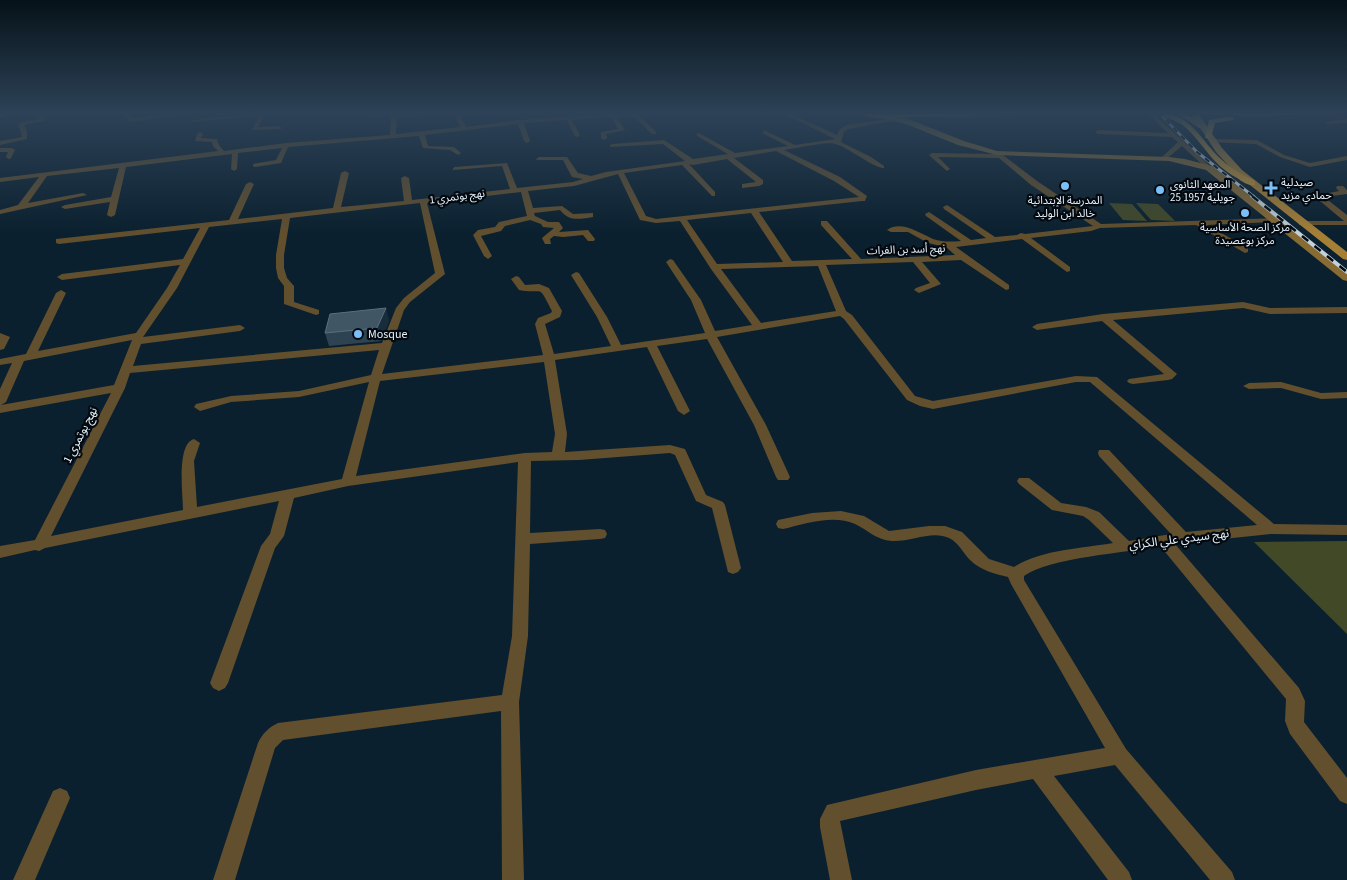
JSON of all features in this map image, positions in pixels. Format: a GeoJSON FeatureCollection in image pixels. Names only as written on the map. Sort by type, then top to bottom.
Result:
{"type":"FeatureCollection","features":[{"type":"Feature","properties":{"kind":"highway"},"geometry":{"type":"LineString","coordinates":[[1210,153],[1231,172],[1252,183]]}},
{"type":"Feature","properties":{"kind":"main road"},"geometry":{"type":"LineString","coordinates":[[1223,153],[1235,168],[1252,183],[1347,257]]}},
{"type":"Feature","properties":{"kind":"street"},"geometry":{"type":"LineString","coordinates":[[9,157],[11,153]]}},
{"type":"Feature","properties":{"kind":"street"},"geometry":{"type":"LineString","coordinates":[[0,180],[213,153]]}},
{"type":"Feature","properties":{"kind":"street"},"geometry":{"type":"LineString","coordinates":[[234,169],[235,153]]}},
{"type":"Feature","properties":{"kind":"street"},"geometry":{"type":"LineString","coordinates":[[255,165],[279,162],[283,153]]}},
{"type":"Feature","properties":{"kind":"street"},"geometry":{"type":"LineString","coordinates":[[677,153],[689,164],[712,194]]}},
{"type":"Feature","properties":{"kind":"street"},"geometry":{"type":"LineString","coordinates":[[726,153],[760,183],[746,186]]}},
{"type":"Feature","properties":{"kind":"street","name":"نهج بوتمري 1"},"geometry":{"type":"LineString","coordinates":[[39,546],[119,388],[137,338],[172,288],[206,225],[574,184],[620,172],[689,164],[754,153]]}},
{"type":"Feature","properties":{"kind":"street"},"geometry":{"type":"LineString","coordinates":[[620,172],[643,218],[660,221],[862,199],[863,196],[837,179],[784,153]]}},
{"type":"Feature","properties":{"kind":"street"},"geometry":{"type":"LineString","coordinates":[[860,153],[882,167]]}},
{"type":"Feature","properties":{"kind":"street"},"geometry":{"type":"LineString","coordinates":[[996,153],[1034,183],[1098,226]]}},
{"type":"Feature","properties":{"kind":"street"},"geometry":{"type":"LineString","coordinates":[[1163,159],[1169,153]]}},
{"type":"Feature","properties":{"kind":"street"},"geometry":{"type":"LineString","coordinates":[[1193,153],[1347,278]]}},
{"type":"Feature","properties":{"kind":"street"},"geometry":{"type":"LineString","coordinates":[[1277,153],[1300,163],[1314,165],[1347,158]]}},
{"type":"Feature","properties":{"kind":"street"},"geometry":{"type":"LineString","coordinates":[[947,169],[932,155],[999,154],[1163,159],[1185,161],[1209,168]]}},
{"type":"Feature","properties":{"kind":"street"},"geometry":{"type":"LineString","coordinates":[[539,158],[565,158],[575,175],[592,178]]}},
{"type":"Feature","properties":{"kind":"street"},"geometry":{"type":"LineString","coordinates":[[1329,162],[1347,168]]}},
{"type":"Feature","properties":{"kind":"street"},"geometry":{"type":"LineString","coordinates":[[111,214],[123,164]]}},
{"type":"Feature","properties":{"kind":"street"},"geometry":{"type":"LineString","coordinates":[[454,169],[505,164],[514,190]]}},
{"type":"Feature","properties":{"kind":"street"},"geometry":{"type":"LineString","coordinates":[[21,206],[46,173]]}},
{"type":"Feature","properties":{"kind":"street"},"geometry":{"type":"LineString","coordinates":[[336,210],[345,173]]}},
{"type":"Feature","properties":{"kind":"street"},"geometry":{"type":"LineString","coordinates":[[405,178],[408,202]]}},
{"type":"Feature","properties":{"kind":"street"},"geometry":{"type":"LineString","coordinates":[[233,221],[239,203],[246,195],[250,184]]}},
{"type":"Feature","properties":{"kind":"street"},"geometry":{"type":"LineString","coordinates":[[1340,188],[1346,192],[1318,196],[1347,219]]}},
{"type":"Feature","properties":{"kind":"street"},"geometry":{"type":"LineString","coordinates":[[524,189],[531,214],[546,225],[556,224],[559,228],[546,238],[548,242]]}},
{"type":"Feature","properties":{"kind":"street"},"geometry":{"type":"LineString","coordinates":[[0,212],[21,206],[83,195]]}},
{"type":"Feature","properties":{"kind":"street"},"geometry":{"type":"LineString","coordinates":[[64,207],[115,199]]}},
{"type":"Feature","properties":{"kind":"street"},"geometry":{"type":"LineString","coordinates":[[348,482],[385,346],[403,305],[440,274],[430,238],[423,200]]}},
{"type":"Feature","properties":{"kind":"street"},"geometry":{"type":"LineString","coordinates":[[947,207],[992,238]]}},
{"type":"Feature","properties":{"kind":"street"},"geometry":{"type":"LineString","coordinates":[[488,256],[477,235],[480,232],[498,229],[502,224],[531,214],[558,208],[562,208],[567,216],[571,217],[590,215]]}},
{"type":"Feature","properties":{"kind":"street"},"geometry":{"type":"LineString","coordinates":[[754,211],[789,264]]}},
{"type":"Feature","properties":{"kind":"street"},"geometry":{"type":"LineString","coordinates":[[929,214],[968,242]]}},
{"type":"Feature","properties":{"kind":"street"},"geometry":{"type":"LineString","coordinates":[[287,215],[280,268],[283,278],[289,286],[289,304],[316,312]]}},
{"type":"Feature","properties":{"kind":"street"},"geometry":{"type":"LineString","coordinates":[[937,220],[960,216]]}},
{"type":"Feature","properties":{"kind":"street"},"geometry":{"type":"LineString","coordinates":[[683,220],[714,267],[758,326]]}},
{"type":"Feature","properties":{"kind":"street","name":"نهج أسد بن الفرات"},"geometry":{"type":"LineString","coordinates":[[949,245],[992,238],[1091,229],[1098,226],[1274,220]]}},
{"type":"Feature","properties":{"kind":"street"},"geometry":{"type":"LineString","coordinates":[[1197,222],[1245,250]]}},
{"type":"Feature","properties":{"kind":"street"},"geometry":{"type":"LineString","coordinates":[[1302,223],[1347,223]]}},
{"type":"Feature","properties":{"kind":"street"},"geometry":{"type":"LineString","coordinates":[[824,224],[859,262]]}},
{"type":"Feature","properties":{"kind":"street"},"geometry":{"type":"LineString","coordinates":[[59,241],[206,225]]}},
{"type":"Feature","properties":{"kind":"street"},"geometry":{"type":"LineString","coordinates":[[891,230],[909,230],[931,241],[949,245]]}},
{"type":"Feature","properties":{"kind":"street"},"geometry":{"type":"LineString","coordinates":[[552,234],[563,236],[585,232],[591,239]]}},
{"type":"Feature","properties":{"kind":"street"},"geometry":{"type":"LineString","coordinates":[[1022,235],[1067,269]]}},
{"type":"Feature","properties":{"kind":"street","name":"نهج أسد بن الفرات"},"geometry":{"type":"LineString","coordinates":[[949,245],[963,257]]}},
{"type":"Feature","properties":{"kind":"street"},"geometry":{"type":"LineString","coordinates":[[963,257],[1006,287]]}},
{"type":"Feature","properties":{"kind":"street","name":"نهج أسد بن الفرات"},"geometry":{"type":"LineString","coordinates":[[714,267],[963,257]]}},
{"type":"Feature","properties":{"kind":"street"},"geometry":{"type":"LineString","coordinates":[[916,260],[936,284],[919,290]]}},
{"type":"Feature","properties":{"kind":"street"},"geometry":{"type":"LineString","coordinates":[[62,277],[186,261]]}},
{"type":"Feature","properties":{"kind":"street"},"geometry":{"type":"LineString","coordinates":[[670,262],[696,300],[713,342],[760,425],[783,477]]}},
{"type":"Feature","properties":{"kind":"street"},"geometry":{"type":"LineString","coordinates":[[821,264],[842,313],[848,317],[911,398],[924,404],[932,405],[1076,379],[1090,378],[1096,380],[1271,529]]}},
{"type":"Feature","properties":{"kind":"street"},"geometry":{"type":"LineString","coordinates":[[576,274],[602,317],[617,348]]}},
{"type":"Feature","properties":{"kind":"street"},"geometry":{"type":"LineString","coordinates":[[516,279],[522,288],[540,287],[546,290],[556,306],[557,314],[542,320],[540,324],[547,345],[561,434],[558,456]]}},
{"type":"Feature","properties":{"kind":"street"},"geometry":{"type":"LineString","coordinates":[[31,356],[61,293]]}},
{"type":"Feature","properties":{"kind":"street"},"geometry":{"type":"LineString","coordinates":[[1037,327],[1103,317],[1243,305],[1267,311],[1347,310]]}},
{"type":"Feature","properties":{"kind":"street"},"geometry":{"type":"LineString","coordinates":[[200,407],[231,399],[299,394],[347,382],[549,358],[842,313]]}},
{"type":"Feature","properties":{"kind":"street"},"geometry":{"type":"LineString","coordinates":[[1103,317],[1171,374],[1168,377],[1132,381]]}},
{"type":"Feature","properties":{"kind":"street"},"geometry":{"type":"LineString","coordinates":[[0,362],[137,338],[240,328]]}},
{"type":"Feature","properties":{"kind":"street"},"geometry":{"type":"LineString","coordinates":[[0,336],[5,337],[0,347]]}},
{"type":"Feature","properties":{"kind":"street"},"geometry":{"type":"LineString","coordinates":[[650,343],[684,411]]}},
{"type":"Feature","properties":{"kind":"street"},"geometry":{"type":"LineString","coordinates":[[125,370],[385,346]]}},
{"type":"Feature","properties":{"kind":"street"},"geometry":{"type":"LineString","coordinates":[[0,402],[19,359]]}},
{"type":"Feature","properties":{"kind":"street"},"geometry":{"type":"LineString","coordinates":[[1250,386],[1281,385],[1316,395],[1347,395]]}},
{"type":"Feature","properties":{"kind":"street"},"geometry":{"type":"LineString","coordinates":[[0,409],[119,388]]}},
{"type":"Feature","properties":{"kind":"street"},"geometry":{"type":"LineString","coordinates":[[190,513],[188,461],[194,443]]}},
{"type":"Feature","properties":{"kind":"street"},"geometry":{"type":"LineString","coordinates":[[0,552],[39,546],[190,513],[348,482],[525,457],[579,456],[670,449],[680,452],[701,498],[718,505],[733,568]]}},
{"type":"Feature","properties":{"kind":"street"},"geometry":{"type":"LineString","coordinates":[[1104,453],[1182,538]]}},
{"type":"Feature","properties":{"kind":"street"},"geometry":{"type":"LineString","coordinates":[[513,880],[510,702],[520,636],[525,457]]}},
{"type":"Feature","properties":{"kind":"street"},"geometry":{"type":"LineString","coordinates":[[1024,481],[1057,507],[1086,512],[1094,516],[1125,546]]}},
{"type":"Feature","properties":{"kind":"street"},"geometry":{"type":"LineString","coordinates":[[219,683],[268,546],[277,536],[288,493]]}},
{"type":"Feature","properties":{"kind":"street"},"geometry":{"type":"LineString","coordinates":[[784,524],[828,515],[860,520],[872,530],[887,536],[906,536],[942,530],[961,538],[979,559],[986,564],[1016,573],[1016,580],[1119,756],[1224,880]]}},
{"type":"Feature","properties":{"kind":"street","name":"نهج سيدي علي الكراي"},"geometry":{"type":"LineString","coordinates":[[1016,573],[1028,565],[1125,546],[1182,538],[1271,529],[1347,530]]}},
{"type":"Feature","properties":{"kind":"street"},"geometry":{"type":"LineString","coordinates":[[524,539],[600,534]]}},
{"type":"Feature","properties":{"kind":"street"},"geometry":{"type":"LineString","coordinates":[[1164,541],[1293,694],[1296,701],[1294,721],[1297,728],[1347,794]]}},
{"type":"Feature","properties":{"kind":"street"},"geometry":{"type":"LineString","coordinates":[[224,880],[267,743],[278,732],[510,702]]}},
{"type":"Feature","properties":{"kind":"street"},"geometry":{"type":"LineString","coordinates":[[840,880],[830,827],[830,819],[834,812],[976,780],[1119,756]]}},
{"type":"Feature","properties":{"kind":"street"},"geometry":{"type":"LineString","coordinates":[[1038,770],[1121,880]]}},
{"type":"Feature","properties":{"kind":"street"},"geometry":{"type":"LineString","coordinates":[[24,880],[60,798]]}},
{"type":"Feature","properties":{"kind":"green space"},"geometry":{"type":"Polygon","coordinates":[[[1109,203],[1132,204],[1147,221],[1123,220],[1109,203]]]}},
{"type":"Feature","properties":{"kind":"green space"},"geometry":{"type":"Polygon","coordinates":[[[1136,203],[1158,204],[1175,221],[1151,220],[1136,203]]]}},
{"type":"Feature","properties":{"kind":"green space"},"geometry":{"type":"Polygon","coordinates":[[[1347,541],[1347,634],[1254,542],[1347,541]]]}},
{"type":"Feature","properties":{"kind":"building"},"geometry":{"type":"Polygon","coordinates":[[[386,308],[377,328],[325,333],[330,314],[386,308]]]}},
{"type":"Feature","properties":{"kind":"railway"},"geometry":{"type":"LineString","coordinates":[[1198,153],[1254,197]]}},
{"type":"Feature","properties":{"kind":"railway"},"geometry":{"type":"LineString","coordinates":[[1252,196],[1347,272]]}},
{"type":"Feature","properties":{"kind":"place","name":"المدرسة الإبتدائية خالد ابن الوليد"},"geometry":{"type":"Point","coordinates":[1065,186]}},
{"type":"Feature","properties":{"kind":"place","name":"صيدلية حمادي مزيد"},"geometry":{"type":"Point","coordinates":[1271,188]}},
{"type":"Feature","properties":{"kind":"place","name":"المعهد الثانوي 25 جويلية 1957"},"geometry":{"type":"Point","coordinates":[1160,190]}},
{"type":"Feature","properties":{"kind":"place","name":"مركز الصحة الأساسية مركز بوعصيدة"},"geometry":{"type":"Point","coordinates":[1245,213]}},
{"type":"Feature","properties":{"kind":"place","name":"Mosque"},"geometry":{"type":"Point","coordinates":[358,334]}}]}
